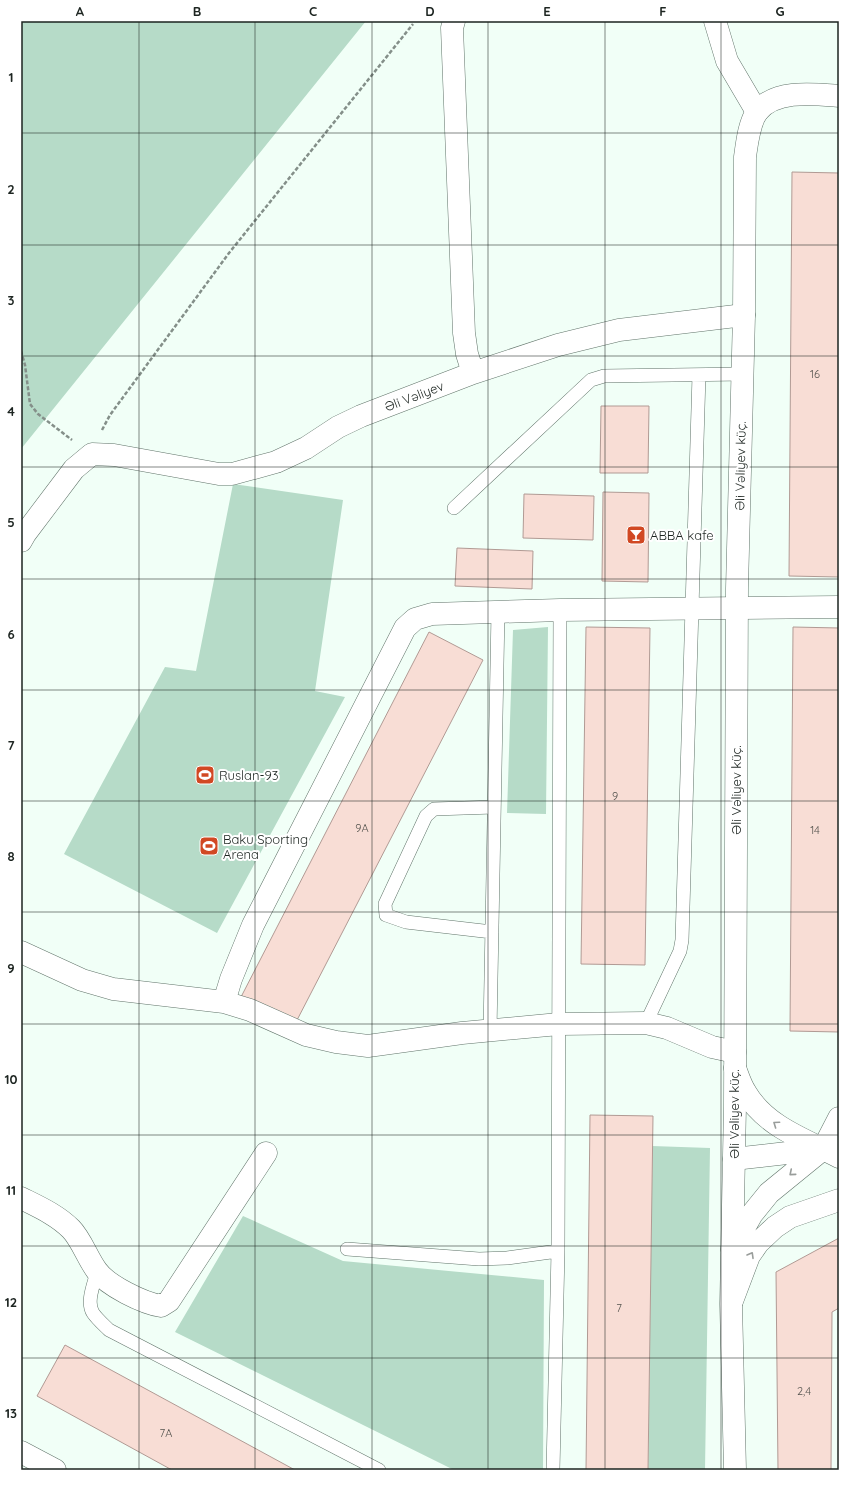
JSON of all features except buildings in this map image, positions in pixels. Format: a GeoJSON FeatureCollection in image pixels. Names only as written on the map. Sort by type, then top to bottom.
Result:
{"type":"FeatureCollection","features":[{"type":"Feature","properties":{"kind":"street"},"geometry":{"type":"LineString","coordinates":[[454,21],[452,28],[464,333],[467,354],[473,373]]}},
{"type":"Feature","properties":{"kind":"street"},"geometry":{"type":"LineString","coordinates":[[715,21],[727,60],[757,112],[771,101],[787,95],[810,94],[839,96]]}},
{"type":"Feature","properties":{"kind":"street","name":"Əli Vəliyev küç."},"geometry":{"type":"LineString","coordinates":[[735,1470],[731,1304],[735,1060],[737,608],[744,315],[744,157],[748,134],[757,112]]}},
{"type":"Feature","properties":{"kind":"street","name":"Əli Vəliyev"},"geometry":{"type":"LineString","coordinates":[[92,454],[114,454],[218,474],[232,474],[276,462],[306,448],[338,427],[361,416],[473,373],[558,345],[619,330],[744,315]]}},
{"type":"Feature","properties":{"kind":"street"},"geometry":{"type":"LineString","coordinates":[[21,541],[74,469],[92,454]]}},
{"type":"Feature","properties":{"kind":"street"},"geometry":{"type":"LineString","coordinates":[[224,1002],[231,979],[254,925],[405,628],[415,619],[432,614],[560,610],[839,607]]}},
{"type":"Feature","properties":{"kind":"street"},"geometry":{"type":"LineString","coordinates":[[21,952],[82,980],[112,989],[224,1002],[250,1010],[306,1035],[336,1042],[368,1046],[559,1024],[646,1023],[668,1028],[712,1047],[735,1060],[745,1093],[759,1112],[779,1127],[831,1153]]}},
{"type":"Feature","properties":{"kind":"street"},"geometry":{"type":"LineString","coordinates":[[732,1249],[752,1214],[769,1193],[831,1153],[839,1118]]}},
{"type":"Feature","properties":{"kind":"street"},"geometry":{"type":"LineString","coordinates":[[21,1198],[52,1214],[72,1230],[97,1272],[117,1288],[151,1304],[161,1306],[169,1301],[266,1153]]}},
{"type":"Feature","properties":{"kind":"street"},"geometry":{"type":"LineString","coordinates":[[734,1160],[831,1153]]}},
{"type":"Feature","properties":{"kind":"street"},"geometry":{"type":"LineString","coordinates":[[731,1304],[749,1256],[758,1242],[775,1227],[790,1217],[839,1200]]}},
{"type":"Feature","properties":{"kind":"street"},"geometry":{"type":"LineString","coordinates":[[21,1452],[55,1470]]}},
{"type":"Feature","properties":{"kind":"lane"},"geometry":{"type":"LineString","coordinates":[[454,508],[591,380],[604,376],[742,374]]}},
{"type":"Feature","properties":{"kind":"lane"},"geometry":{"type":"LineString","coordinates":[[646,1023],[680,951],[682,940],[699,375]]}},
{"type":"Feature","properties":{"kind":"lane"},"geometry":{"type":"LineString","coordinates":[[553,1470],[558,1251],[560,610]]}},
{"type":"Feature","properties":{"kind":"lane"},"geometry":{"type":"LineString","coordinates":[[490,1031],[498,612]]}},
{"type":"Feature","properties":{"kind":"lane"},"geometry":{"type":"LineString","coordinates":[[492,932],[406,922],[386,915],[385,904],[426,816],[434,808],[494,807]]}},
{"type":"Feature","properties":{"kind":"lane"},"geometry":{"type":"LineString","coordinates":[[347,1249],[479,1259],[507,1258],[558,1251]]}},
{"type":"Feature","properties":{"kind":"lane"},"geometry":{"type":"LineString","coordinates":[[97,1272],[90,1305],[93,1314],[109,1330],[379,1470]]}},
{"type":"Feature","properties":{"kind":"path"},"geometry":{"type":"LineString","coordinates":[[21,351],[25,365],[30,404],[38,414],[92,454],[98,438],[110,415],[229,253],[413,24]]}},
{"type":"Feature","properties":{"kind":"green space"},"geometry":{"type":"Polygon","coordinates":[[[21,21],[366,21],[21,449],[21,21]]]}},
{"type":"Feature","properties":{"kind":"green space","name":"Ruslan-93"},"geometry":{"type":"Polygon","coordinates":[[[233,484],[343,500],[315,691],[345,697],[217,933],[64,854],[165,667],[196,671],[233,484]]]}},
{"type":"Feature","properties":{"kind":"green space"},"geometry":{"type":"Polygon","coordinates":[[[548,627],[546,814],[507,813],[513,630],[548,627]]]}},
{"type":"Feature","properties":{"kind":"green space"},"geometry":{"type":"Polygon","coordinates":[[[652,1146],[710,1148],[705,1470],[648,1470],[652,1146]]]}},
{"type":"Feature","properties":{"kind":"green space"},"geometry":{"type":"Polygon","coordinates":[[[243,1216],[343,1261],[544,1280],[543,1470],[454,1470],[175,1332],[243,1216]]]}},
{"type":"Feature","properties":{"kind":"place","name":"ABBA kafe"},"geometry":{"type":"Point","coordinates":[636,535]}},
{"type":"Feature","properties":{"kind":"place","name":"Ruslan-93"},"geometry":{"type":"Point","coordinates":[205,775]}},
{"type":"Feature","properties":{"kind":"place","name":"Baku Sporting Arena"},"geometry":{"type":"Point","coordinates":[209,846]}}]}
